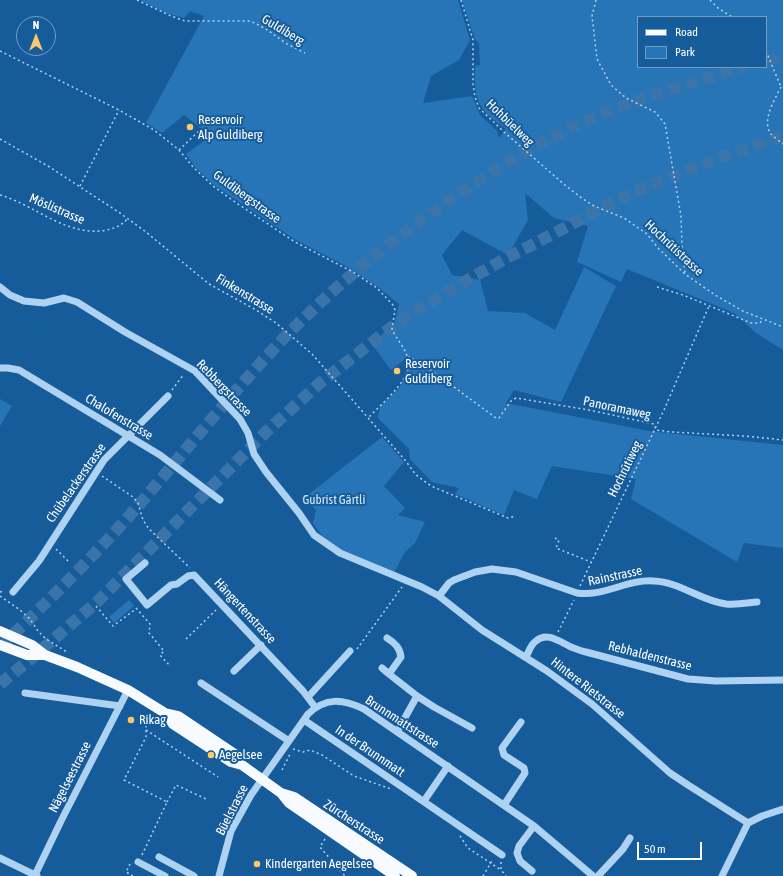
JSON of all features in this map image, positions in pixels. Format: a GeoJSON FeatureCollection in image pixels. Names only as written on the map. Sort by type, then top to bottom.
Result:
{"type":"FeatureCollection","features":[{"type":"Feature","properties":{"kind":"main road","name":"Zürcherstrasse"},"geometry":{"type":"LineString","coordinates":[[0,631],[32,645],[45,655],[77,667],[128,690],[165,713],[178,716],[236,755],[242,765],[281,793],[289,803],[396,876]]}},
{"type":"Feature","properties":{"kind":"main road","name":"Zürcherstrasse"},"geometry":{"type":"LineString","coordinates":[[0,645],[27,655],[45,655]]}},
{"type":"Feature","properties":{"kind":"main road","name":"Zürcherstrasse"},"geometry":{"type":"LineString","coordinates":[[281,793],[294,796],[412,876]]}},
{"type":"Feature","properties":{"kind":"street","name":"Rebbergstrasse"},"geometry":{"type":"LineString","coordinates":[[0,287],[10,295],[30,303],[44,303],[64,298],[77,302],[124,332],[195,371],[240,419],[248,433],[254,454],[314,535],[340,554],[406,581]]}},
{"type":"Feature","properties":{"kind":"street","name":"Chalofenstrasse"},"geometry":{"type":"LineString","coordinates":[[0,368],[19,370],[176,466],[220,500]]}},
{"type":"Feature","properties":{"kind":"street","name":"Chübelackerstrasse"},"geometry":{"type":"LineString","coordinates":[[13,592],[39,561],[104,460],[168,396]]}},
{"type":"Feature","properties":{"kind":"street"},"geometry":{"type":"LineString","coordinates":[[145,563],[126,578],[146,603],[171,585],[177,584],[188,576],[194,575]]}},
{"type":"Feature","properties":{"kind":"street","name":"Rainstrasse"},"geometry":{"type":"LineString","coordinates":[[438,596],[449,583],[454,580],[474,572],[492,570],[516,572],[576,593],[593,594],[634,582],[653,581],[669,583],[726,604],[746,604],[757,602]]}},
{"type":"Feature","properties":{"kind":"street","name":"Hängertenstrasse"},"geometry":{"type":"LineString","coordinates":[[194,575],[261,645],[308,697],[315,707]]}},
{"type":"Feature","properties":{"kind":"street","name":"Hintere Rietstrasse"},"geometry":{"type":"LineString","coordinates":[[406,581],[422,587],[438,596],[482,630],[548,671],[592,704],[670,773],[748,823]]}},
{"type":"Feature","properties":{"kind":"street","name":"Rebhaldenstrasse"},"geometry":{"type":"LineString","coordinates":[[526,657],[536,640],[546,636],[586,652],[676,676],[716,681],[783,680]]}},
{"type":"Feature","properties":{"kind":"street"},"geometry":{"type":"LineString","coordinates":[[387,638],[395,643],[400,650],[401,657],[388,674]]}},
{"type":"Feature","properties":{"kind":"street"},"geometry":{"type":"LineString","coordinates":[[234,671],[261,645]]}},
{"type":"Feature","properties":{"kind":"street"},"geometry":{"type":"LineString","coordinates":[[308,697],[350,651]]}},
{"type":"Feature","properties":{"kind":"street"},"geometry":{"type":"LineString","coordinates":[[382,668],[417,696],[472,728]]}},
{"type":"Feature","properties":{"kind":"street"},"geometry":{"type":"LineString","coordinates":[[201,683],[289,741]]}},
{"type":"Feature","properties":{"kind":"street","name":"Nägelseestrasse"},"geometry":{"type":"LineString","coordinates":[[36,876],[62,819],[128,690]]}},
{"type":"Feature","properties":{"kind":"street"},"geometry":{"type":"LineString","coordinates":[[25,693],[120,706]]}},
{"type":"Feature","properties":{"kind":"street"},"geometry":{"type":"LineString","coordinates":[[397,732],[417,696]]}},
{"type":"Feature","properties":{"kind":"street","name":"Brunnmattstrasse"},"geometry":{"type":"LineString","coordinates":[[315,707],[327,702],[338,701],[352,704],[364,710],[504,804],[534,826],[593,876]]}},
{"type":"Feature","properties":{"kind":"street"},"geometry":{"type":"LineString","coordinates":[[262,779],[315,707]]}},
{"type":"Feature","properties":{"kind":"street","name":"In der Brunnmatt"},"geometry":{"type":"LineString","coordinates":[[304,720],[500,853]]}},
{"type":"Feature","properties":{"kind":"street"},"geometry":{"type":"LineString","coordinates":[[504,804],[525,773],[524,768],[504,755],[502,748],[521,722]]}},
{"type":"Feature","properties":{"kind":"street"},"geometry":{"type":"LineString","coordinates":[[424,801],[448,766]]}},
{"type":"Feature","properties":{"kind":"street","name":"Büelstrasse"},"geometry":{"type":"LineString","coordinates":[[219,876],[231,832],[251,795],[262,779]]}},
{"type":"Feature","properties":{"kind":"street"},"geometry":{"type":"LineString","coordinates":[[722,876],[748,823],[762,816],[783,809]]}},
{"type":"Feature","properties":{"kind":"street"},"geometry":{"type":"LineString","coordinates":[[532,871],[520,861],[516,853],[519,846],[534,826]]}},
{"type":"Feature","properties":{"kind":"street"},"geometry":{"type":"LineString","coordinates":[[598,876],[623,849],[630,838]]}},
{"type":"Feature","properties":{"kind":"street"},"geometry":{"type":"LineString","coordinates":[[159,857],[194,876]]}},
{"type":"Feature","properties":{"kind":"street"},"geometry":{"type":"LineString","coordinates":[[0,858],[36,876]]}},
{"type":"Feature","properties":{"kind":"street"},"geometry":{"type":"LineString","coordinates":[[138,862],[165,876]]}},
{"type":"Feature","properties":{"kind":"path","name":"Guldiberg"},"geometry":{"type":"LineString","coordinates":[[138,0],[185,21],[249,21],[269,30],[288,44],[304,53]]}},
{"type":"Feature","properties":{"kind":"path","name":"Hohbüelweg"},"geometry":{"type":"LineString","coordinates":[[460,0],[473,40],[473,84],[475,98],[479,108],[550,173],[594,206]]}},
{"type":"Feature","properties":{"kind":"path"},"geometry":{"type":"LineString","coordinates":[[596,0],[592,16],[597,59],[610,85],[626,98],[655,112],[665,124],[681,216],[685,274]]}},
{"type":"Feature","properties":{"kind":"path"},"geometry":{"type":"LineString","coordinates":[[710,0],[718,8],[730,16]]}},
{"type":"Feature","properties":{"kind":"path","name":"Guldibergstrasse"},"geometry":{"type":"LineString","coordinates":[[0,50],[119,110],[154,130],[179,150],[193,167],[213,186],[235,202],[295,242],[353,272],[377,288],[393,305],[395,310],[392,329],[408,357]]}},
{"type":"Feature","properties":{"kind":"path"},"geometry":{"type":"LineString","coordinates":[[767,53],[782,87],[770,112],[767,127],[771,134],[783,144]]}},
{"type":"Feature","properties":{"kind":"path"},"geometry":{"type":"LineString","coordinates":[[80,186],[119,110]]}},
{"type":"Feature","properties":{"kind":"path"},"geometry":{"type":"LineString","coordinates":[[179,150],[200,130]]}},
{"type":"Feature","properties":{"kind":"path","name":"Finkenstrasse"},"geometry":{"type":"LineString","coordinates":[[0,139],[80,186],[128,218],[209,284],[263,314],[295,338],[328,370],[416,474],[431,486],[508,518],[516,516]]}},
{"type":"Feature","properties":{"kind":"path","name":"Möslistrasse"},"geometry":{"type":"LineString","coordinates":[[0,195],[79,230],[94,232],[112,229],[123,224],[128,218]]}},
{"type":"Feature","properties":{"kind":"path","name":"Hochrütistrasse"},"geometry":{"type":"LineString","coordinates":[[594,206],[624,218],[635,225],[647,234],[658,248],[685,274],[715,295],[743,311],[783,327]]}},
{"type":"Feature","properties":{"kind":"path"},"geometry":{"type":"LineString","coordinates":[[657,287],[682,295],[751,323],[760,323],[763,319]]}},
{"type":"Feature","properties":{"kind":"path","name":"Hochrütiweg"},"geometry":{"type":"LineString","coordinates":[[554,639],[571,607],[576,593],[656,426],[709,306]]}},
{"type":"Feature","properties":{"kind":"path"},"geometry":{"type":"LineString","coordinates":[[368,418],[400,384],[409,365],[408,357],[419,363]]}},
{"type":"Feature","properties":{"kind":"path"},"geometry":{"type":"LineString","coordinates":[[409,365],[419,363]]}},
{"type":"Feature","properties":{"kind":"path","name":"Panoramaweg"},"geometry":{"type":"LineString","coordinates":[[419,363],[431,370],[496,418],[498,418],[511,401],[516,398],[589,410],[654,424],[656,426],[656,430],[783,440]]}},
{"type":"Feature","properties":{"kind":"path"},"geometry":{"type":"LineString","coordinates":[[173,389],[183,376]]}},
{"type":"Feature","properties":{"kind":"path"},"geometry":{"type":"LineString","coordinates":[[96,472],[133,497],[138,503],[143,520],[149,529],[188,566],[194,575]]}},
{"type":"Feature","properties":{"kind":"path"},"geometry":{"type":"LineString","coordinates":[[555,538],[559,540],[556,548],[591,562]]}},
{"type":"Feature","properties":{"kind":"path"},"geometry":{"type":"LineString","coordinates":[[50,544],[70,563]]}},
{"type":"Feature","properties":{"kind":"path"},"geometry":{"type":"LineString","coordinates":[[350,651],[354,653],[406,581]]}},
{"type":"Feature","properties":{"kind":"path"},"geometry":{"type":"LineString","coordinates":[[0,596],[25,615],[46,639],[69,654]]}},
{"type":"Feature","properties":{"kind":"path"},"geometry":{"type":"LineString","coordinates":[[96,606],[113,626],[136,608],[146,603]]}},
{"type":"Feature","properties":{"kind":"path"},"geometry":{"type":"LineString","coordinates":[[186,639],[222,604]]}},
{"type":"Feature","properties":{"kind":"path"},"geometry":{"type":"LineString","coordinates":[[136,608],[150,624],[149,633],[164,651],[160,654],[170,666]]}},
{"type":"Feature","properties":{"kind":"path"},"geometry":{"type":"LineString","coordinates":[[152,717],[146,726],[146,736],[124,780],[167,802]]}},
{"type":"Feature","properties":{"kind":"path"},"geometry":{"type":"LineString","coordinates":[[146,730],[218,777]]}},
{"type":"Feature","properties":{"kind":"path"},"geometry":{"type":"LineString","coordinates":[[282,770],[293,749],[303,752],[310,750],[322,755],[354,776],[393,791]]}},
{"type":"Feature","properties":{"kind":"path"},"geometry":{"type":"LineString","coordinates":[[133,876],[126,872],[132,860],[138,862],[176,785],[206,799]]}},
{"type":"Feature","properties":{"kind":"path"},"geometry":{"type":"LineString","coordinates":[[459,834],[468,848],[491,863],[506,876]]}},
{"type":"Feature","properties":{"kind":"path"},"geometry":{"type":"LineString","coordinates":[[327,836],[320,847],[344,876]]}},
{"type":"Feature","properties":{"kind":"path"},"geometry":{"type":"LineString","coordinates":[[483,876],[491,863],[500,853]]}},
{"type":"Feature","properties":{"kind":"path"},"geometry":{"type":"LineString","coordinates":[[500,853],[500,870]]}},
{"type":"Feature","properties":{"kind":"green space"},"geometry":{"type":"Polygon","coordinates":[[[140,0],[458,0],[470,40],[459,60],[431,76],[423,103],[472,96],[480,115],[497,131],[499,138],[506,129],[492,119],[481,106],[477,97],[475,87],[475,66],[480,65],[479,43],[475,39],[462,0],[783,0],[783,350],[756,333],[734,313],[627,269],[621,282],[577,262],[588,226],[554,218],[525,193],[528,220],[508,255],[462,230],[442,255],[452,275],[480,280],[488,311],[525,313],[555,330],[584,267],[616,286],[561,402],[514,390],[506,403],[649,431],[783,445],[783,548],[744,543],[737,562],[631,499],[636,479],[552,466],[537,499],[514,490],[504,515],[455,494],[459,488],[432,482],[410,459],[409,449],[378,418],[380,407],[400,387],[409,365],[404,360],[391,370],[374,347],[382,340],[380,336],[394,325],[399,304],[378,287],[346,266],[296,240],[214,185],[195,167],[186,154],[211,136],[184,115],[162,133],[146,123],[204,16],[190,11],[184,18],[166,13],[140,0]]]}},
{"type":"Feature","properties":{"kind":"green space"},"geometry":{"type":"Polygon","coordinates":[[[0,399],[12,406],[0,426],[0,399]]]}},
{"type":"Feature","properties":{"kind":"green space","name":"Gubrist Gärtli"},"geometry":{"type":"Polygon","coordinates":[[[382,437],[404,462],[384,486],[405,508],[398,515],[425,522],[415,543],[405,552],[394,573],[342,552],[325,540],[313,523],[316,510],[304,498],[382,437]]]}},
{"type":"Feature","properties":{"kind":"green space"},"geometry":{"type":"Polygon","coordinates":[[[129,600],[134,606],[114,623],[109,617],[129,600]]]}},
{"type":"Feature","properties":{"kind":"tunnel"},"geometry":{"type":"LineString","coordinates":[[767,61],[783,56]]}},
{"type":"Feature","properties":{"kind":"tunnel"},"geometry":{"type":"LineString","coordinates":[[0,647],[63,586],[123,523],[241,385],[281,341],[351,275],[401,235],[492,172],[568,129],[601,114],[642,99],[742,68]]}},
{"type":"Feature","properties":{"kind":"tunnel"},"geometry":{"type":"LineString","coordinates":[[0,684],[97,602],[267,431],[321,382],[397,323],[450,290],[503,260],[643,188],[719,158],[783,136]]}},
{"type":"Feature","properties":{"kind":"place","name":"Reservoir Alp Guldiberg"},"geometry":{"type":"Point","coordinates":[190,127]}},
{"type":"Feature","properties":{"kind":"place","name":"Reservoir Guldiberg"},"geometry":{"type":"Point","coordinates":[397,371]}},
{"type":"Feature","properties":{"kind":"place","name":"Rikag"},"geometry":{"type":"Point","coordinates":[131,720]}},
{"type":"Feature","properties":{"kind":"place","name":"Aegelsee"},"geometry":{"type":"Point","coordinates":[211,755]}},
{"type":"Feature","properties":{"kind":"place","name":"Kindergarten Aegelsee"},"geometry":{"type":"Point","coordinates":[257,864]}}]}
